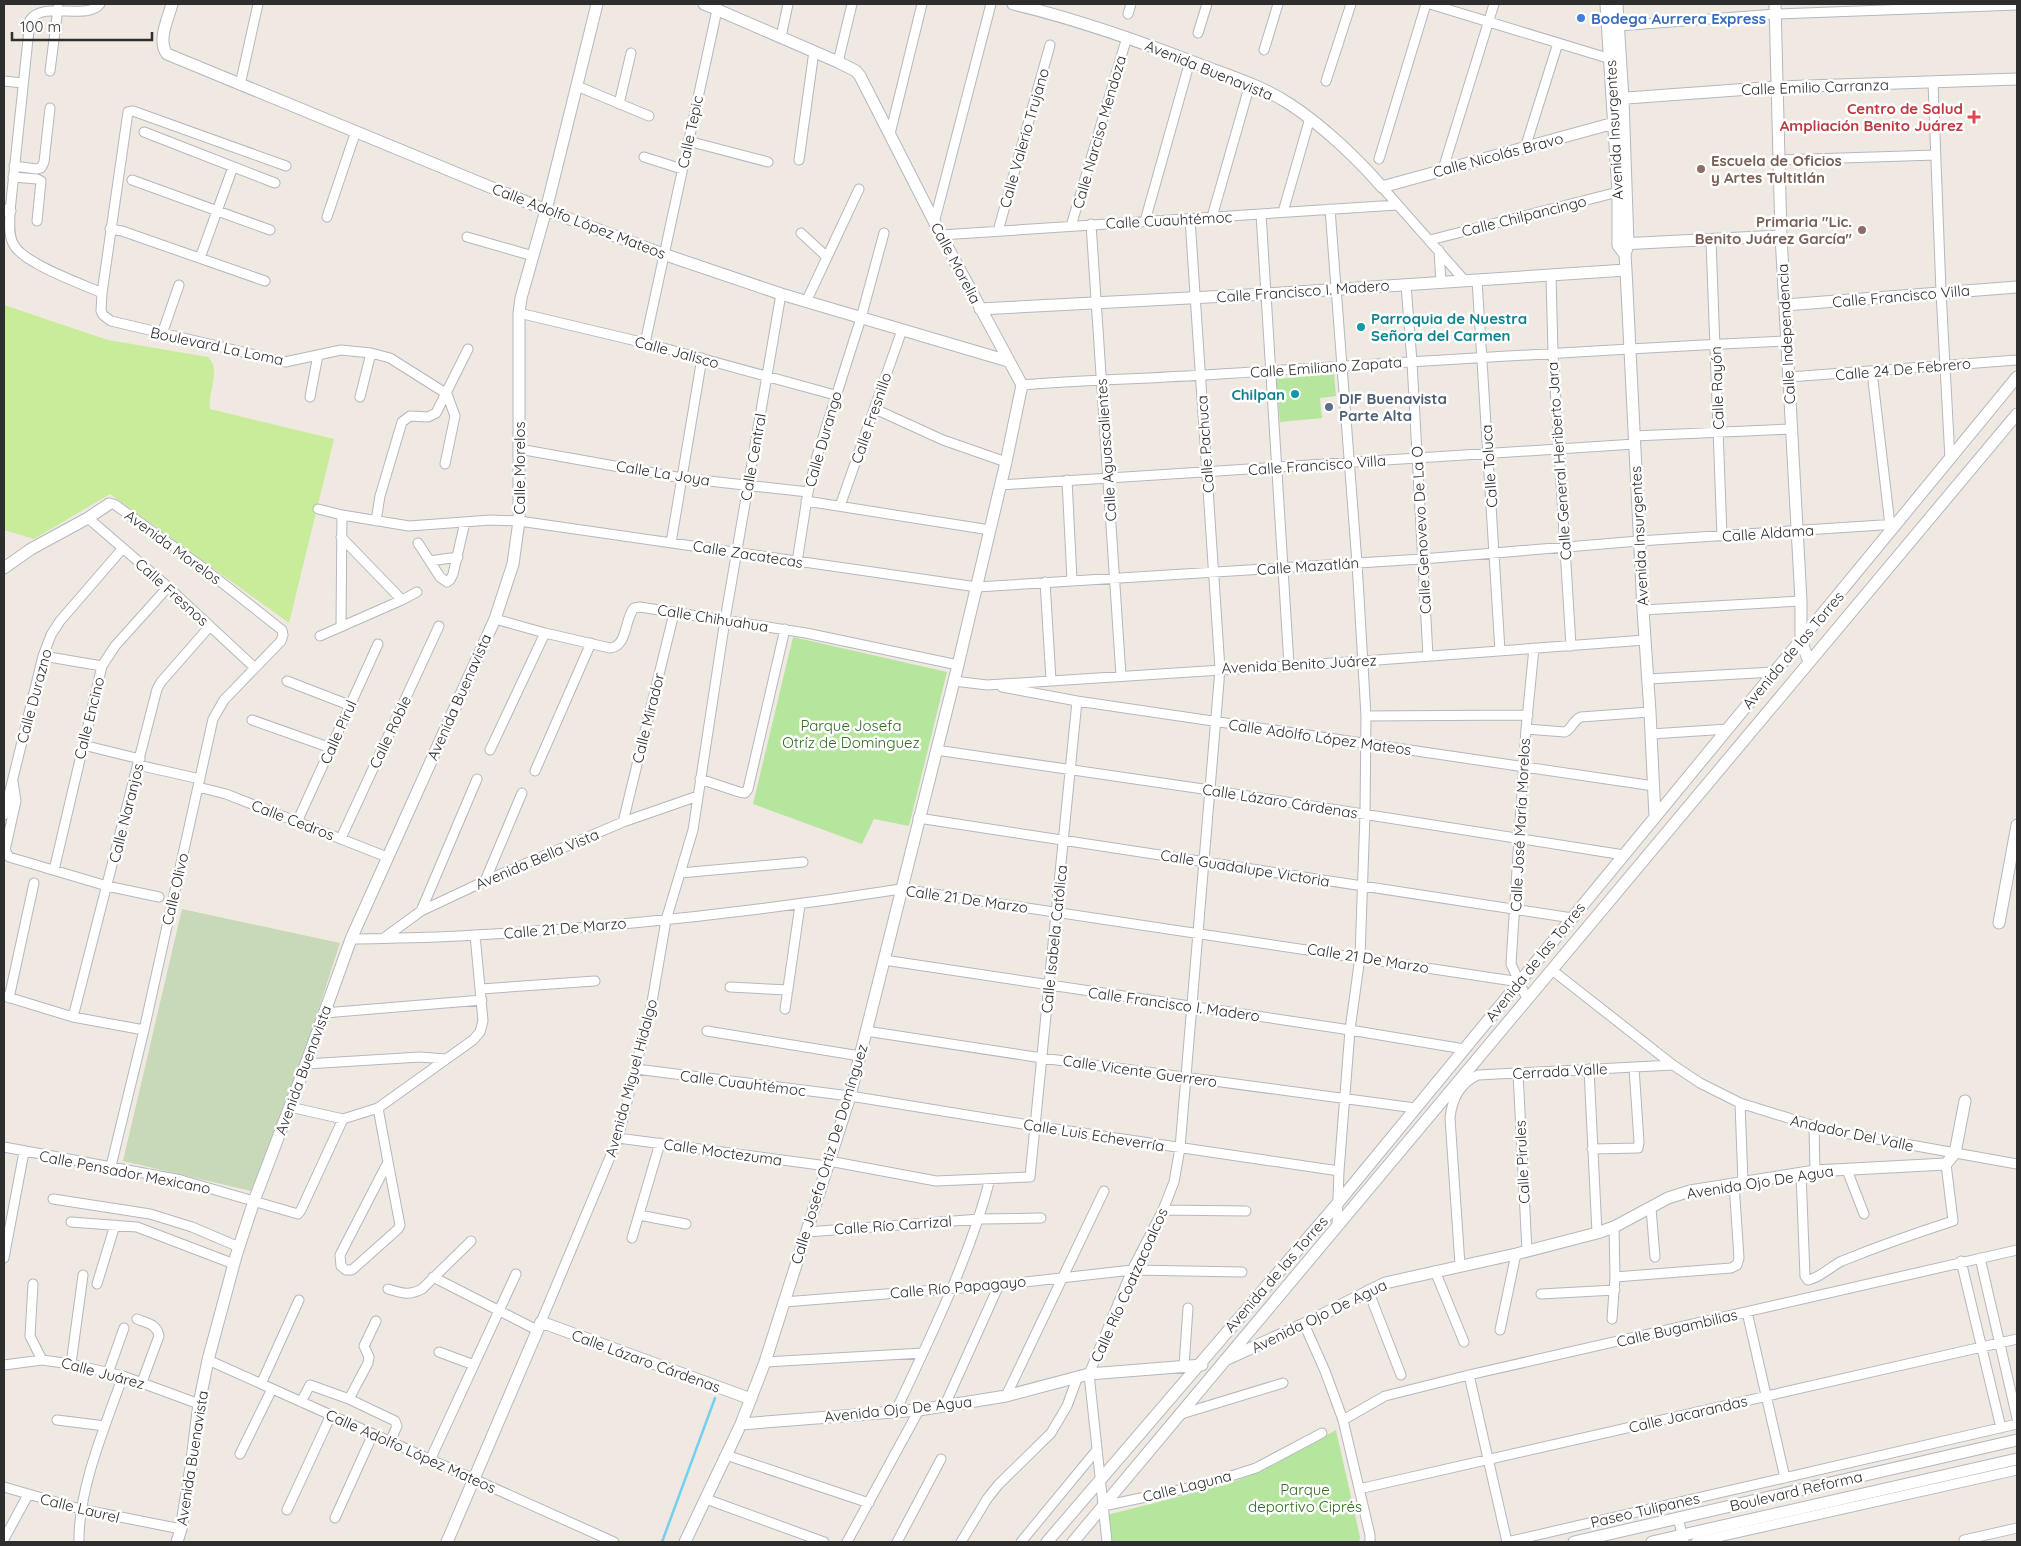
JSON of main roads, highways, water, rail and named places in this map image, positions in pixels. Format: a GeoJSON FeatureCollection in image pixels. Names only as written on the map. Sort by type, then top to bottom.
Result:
{"type":"FeatureCollection","features":[{"type":"Feature","properties":{"kind":"main road","name":"Calle Adolfo López Mateos"},"geometry":{"type":"LineString","coordinates":[[172,4],[162,42],[167,54],[546,210],[663,254],[806,302],[1008,362]]}},
{"type":"Feature","properties":{"kind":"main road","name":"Calle Morelos"},"geometry":{"type":"LineString","coordinates":[[495,618],[513,564],[519,521],[518,313],[546,210],[597,4]]}},
{"type":"Feature","properties":{"kind":"main road","name":"Calle Morelia"},"geometry":{"type":"LineString","coordinates":[[704,4],[856,71],[934,223],[1022,385],[1006,462],[958,665]]}},
{"type":"Feature","properties":{"kind":"main road","name":"Avenida Buenavista"},"geometry":{"type":"LineString","coordinates":[[1013,4],[1060,14],[1127,37],[1250,84],[1287,102],[1310,118],[1382,187]]}},
{"type":"Feature","properties":{"kind":"main road","name":"Avenida Insurgentes"},"geometry":{"type":"LineString","coordinates":[[1606,4],[1615,61],[1618,99],[1624,248]]}},
{"type":"Feature","properties":{"kind":"main road","name":"Avenida Insurgentes"},"geometry":{"type":"LineString","coordinates":[[1615,61],[1618,26],[1617,4]]}},
{"type":"Feature","properties":{"kind":"main road","name":"Calle Independencia"},"geometry":{"type":"LineString","coordinates":[[1776,9],[1781,236],[1802,601],[1801,640],[1810,662]]}},
{"type":"Feature","properties":{"kind":"main road","name":"Calle Emilio Carranza"},"geometry":{"type":"LineString","coordinates":[[1618,99],[1778,87],[2017,79]]}},
{"type":"Feature","properties":{"kind":"main road","name":"Avenida Insurgentes"},"geometry":{"type":"LineString","coordinates":[[1618,99],[1614,123],[1618,192],[1626,270],[1642,610],[1648,679],[1655,817]]}},
{"type":"Feature","properties":{"kind":"main road","name":"Calle Nicolás Bravo"},"geometry":{"type":"LineString","coordinates":[[1382,187],[1614,123]]}},
{"type":"Feature","properties":{"kind":"main road"},"geometry":{"type":"LineString","coordinates":[[1624,248],[1781,236]]}},
{"type":"Feature","properties":{"kind":"main road","name":"Calle Francisco I. Madero"},"geometry":{"type":"LineString","coordinates":[[980,309],[1266,294],[1626,270]]}},
{"type":"Feature","properties":{"kind":"main road","name":"Calle Francisco Villa"},"geometry":{"type":"LineString","coordinates":[[1785,305],[2017,287]]}},
{"type":"Feature","properties":{"kind":"main road","name":"Avenida de las Torres"},"geometry":{"type":"LineString","coordinates":[[1048,1542],[1337,1204],[2017,377]]}},
{"type":"Feature","properties":{"kind":"main road","name":"Avenida de las Torres"},"geometry":{"type":"LineString","coordinates":[[1073,1542],[2017,414]]}},
{"type":"Feature","properties":{"kind":"main road","name":"Avenida Morelos"},"geometry":{"type":"LineString","coordinates":[[4,568],[31,549],[88,518],[109,504]]}},
{"type":"Feature","properties":{"kind":"main road","name":"Avenida Buenavista"},"geometry":{"type":"LineString","coordinates":[[177,1542],[181,1529],[199,1404],[208,1360],[238,1247],[352,939],[495,618]]}},
{"type":"Feature","properties":{"kind":"main road","name":"Calle Josefa Ortiz De Domínguez"},"geometry":{"type":"LineString","coordinates":[[684,1542],[751,1400],[765,1362],[850,1096],[918,818],[958,665]]}},
{"type":"Feature","properties":{"kind":"main road"},"geometry":{"type":"LineString","coordinates":[[1999,923],[2017,825]]}},
{"type":"Feature","properties":{"kind":"main road","name":"Avenida Ojo De Agua"},"geometry":{"type":"LineString","coordinates":[[741,1424],[895,1413],[944,1407],[1006,1396],[1084,1375],[1197,1366],[1223,1361],[1304,1324],[1368,1290],[1402,1278],[1597,1234],[1652,1208],[1668,1198],[1690,1191],[1815,1170],[1946,1164],[1955,1153],[1965,1101]]}},
{"type":"Feature","properties":{"kind":"main road","name":"Calle Lázaro Cárdenas"},"geometry":{"type":"LineString","coordinates":[[539,1326],[751,1400]]}},
{"type":"Feature","properties":{"kind":"main road","name":"Avenida Miguel Hidalgo"},"geometry":{"type":"LineString","coordinates":[[447,1542],[539,1326]]}},
{"type":"Feature","properties":{"kind":"main road","name":"Boulevard Reforma"},"geometry":{"type":"LineString","coordinates":[[1574,1542],[2017,1440]]}},
{"type":"Feature","properties":{"kind":"main road","name":"Boulevard Reforma"},"geometry":{"type":"LineString","coordinates":[[1652,1542],[1683,1539],[2017,1459]]}},
{"type":"Feature","properties":{"kind":"waterway"},"geometry":{"type":"LineString","coordinates":[[662,1542],[715,1398]]}},
{"type":"Feature","properties":{"kind":"place","name":"Bodega Aurrera Express"},"geometry":{"type":"Point","coordinates":[1581,18]}},
{"type":"Feature","properties":{"kind":"place","name":"Centro de Salud Ampliación Benito Juárez"},"geometry":{"type":"Point","coordinates":[1974,117]}},
{"type":"Feature","properties":{"kind":"place","name":"Escuela de Oficios y Artes Tultitlán"},"geometry":{"type":"Point","coordinates":[1701,169]}},
{"type":"Feature","properties":{"kind":"place","name":"Primaria \"Lic. Benito Juárez García\""},"geometry":{"type":"Point","coordinates":[1862,230]}},
{"type":"Feature","properties":{"kind":"place","name":"Parroquia de Nuestra Señora del Carmen"},"geometry":{"type":"Point","coordinates":[1361,327]}},
{"type":"Feature","properties":{"kind":"place","name":"Chilpan"},"geometry":{"type":"Point","coordinates":[1295,394]}},
{"type":"Feature","properties":{"kind":"place","name":"DIF Buenavista Parte Alta"},"geometry":{"type":"Point","coordinates":[1329,407]}},
{"type":"Feature","properties":{"kind":"park label","name":"Parque Josefa Otríz de Dominguez"},"geometry":{"type":"Point","coordinates":[851,734]}},
{"type":"Feature","properties":{"kind":"park label","name":"Parque deportivo Ciprés"},"geometry":{"type":"Point","coordinates":[1305,1498]}}]}
